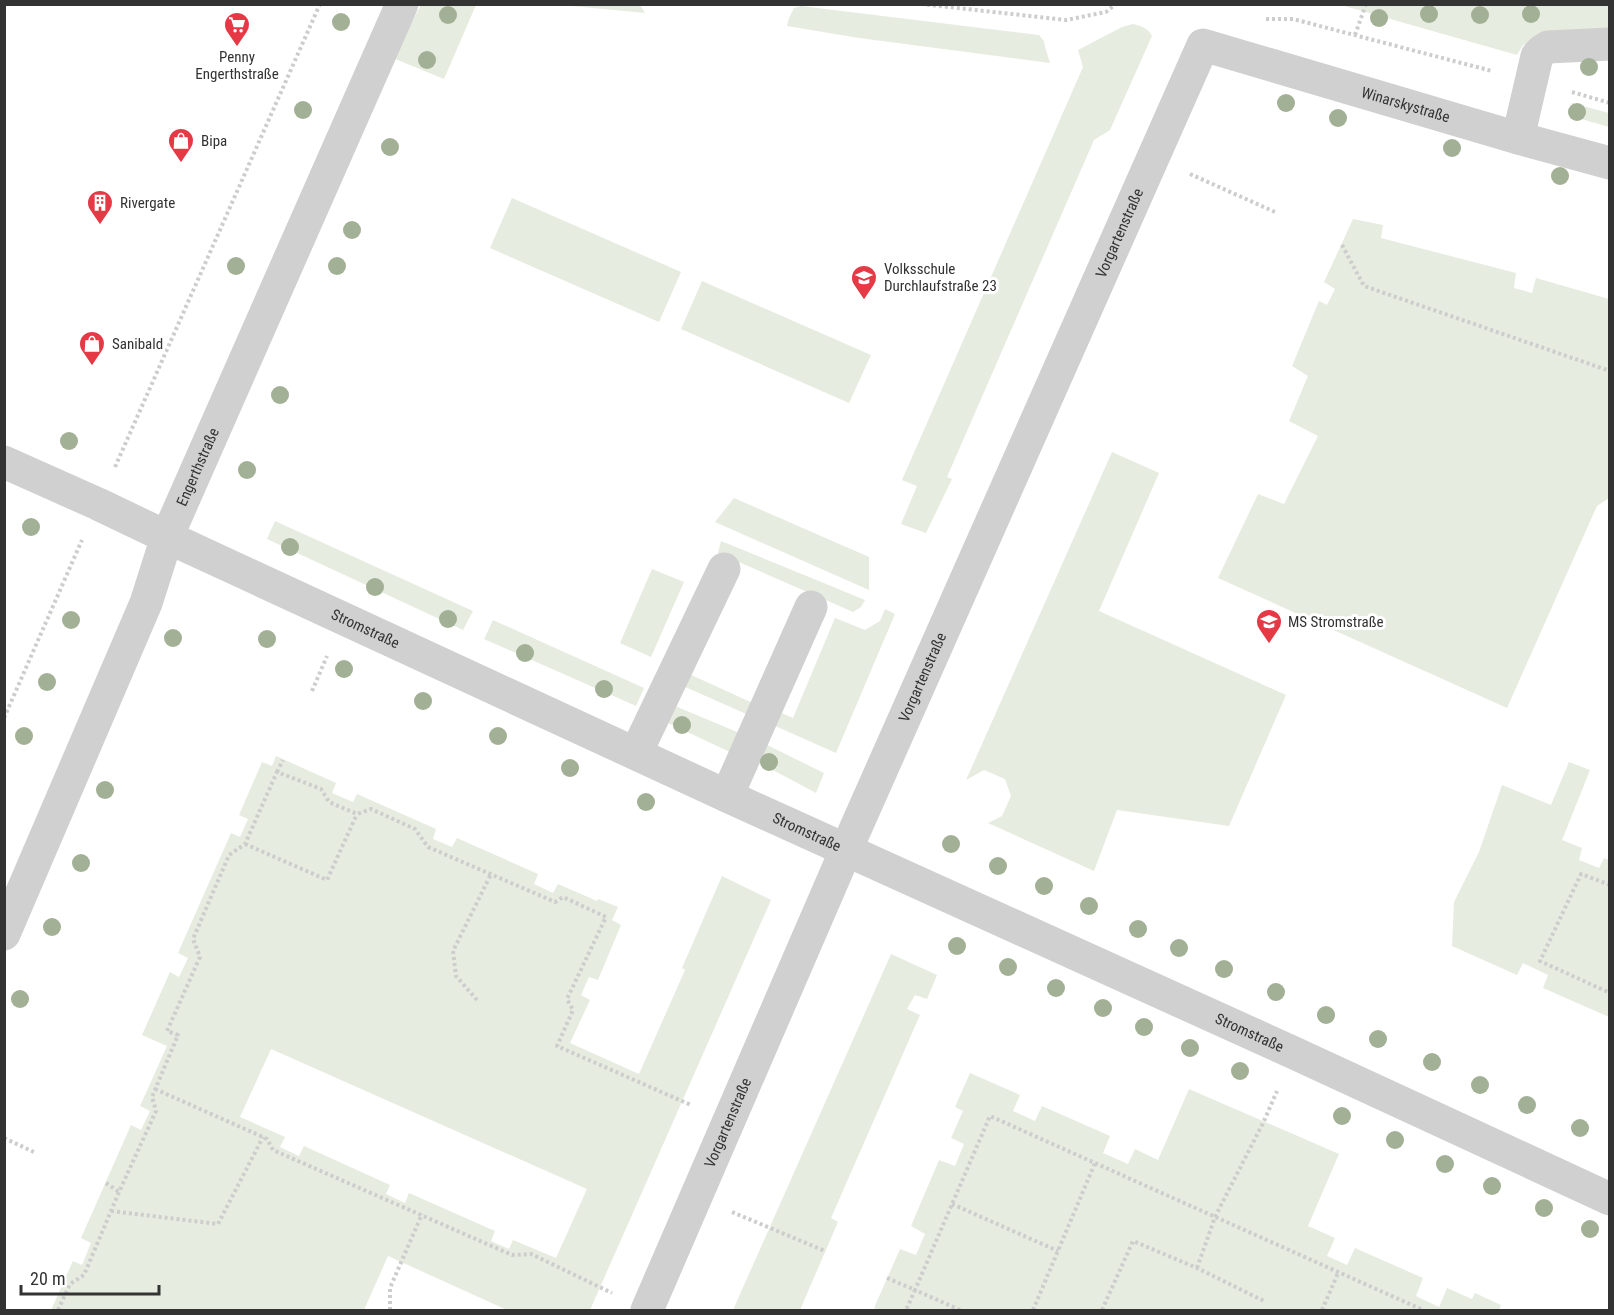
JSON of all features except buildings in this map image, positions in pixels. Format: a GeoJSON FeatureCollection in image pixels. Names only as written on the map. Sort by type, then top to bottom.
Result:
{"type":"FeatureCollection","features":[{"type":"Feature","properties":{"kind":"street","name":"Engerthstraße"},"geometry":{"type":"LineString","coordinates":[[4,934],[146,603],[166,537],[402,4]]}},
{"type":"Feature","properties":{"kind":"street"},"geometry":{"type":"LineString","coordinates":[[1518,138],[1537,56],[1548,47],[1610,44]]}},
{"type":"Feature","properties":{"kind":"street","name":"Winarskystraße"},"geometry":{"type":"LineString","coordinates":[[1203,45],[1610,163]]}},
{"type":"Feature","properties":{"kind":"street","name":"Vorgartenstraße"},"geometry":{"type":"LineString","coordinates":[[647,1310],[846,850],[1203,45]]}},
{"type":"Feature","properties":{"kind":"street","name":"Stromstraße"},"geometry":{"type":"LineString","coordinates":[[4,462],[727,796],[1610,1199]]}},
{"type":"Feature","properties":{"kind":"street"},"geometry":{"type":"LineString","coordinates":[[636,753],[724,569]]}},
{"type":"Feature","properties":{"kind":"street"},"geometry":{"type":"LineString","coordinates":[[727,796],[811,607]]}},
{"type":"Feature","properties":{"kind":"path"},"geometry":{"type":"LineString","coordinates":[[4,718],[320,4]]}},
{"type":"Feature","properties":{"kind":"path"},"geometry":{"type":"LineString","coordinates":[[921,4],[1066,20],[1106,12],[1116,4]]}},
{"type":"Feature","properties":{"kind":"path"},"geometry":{"type":"LineString","coordinates":[[1355,35],[1366,4]]}},
{"type":"Feature","properties":{"kind":"path"},"geometry":{"type":"LineString","coordinates":[[1258,19],[1293,19],[1610,103]]}},
{"type":"Feature","properties":{"kind":"path"},"geometry":{"type":"LineString","coordinates":[[1153,158],[1275,212]]}},
{"type":"Feature","properties":{"kind":"path"},"geometry":{"type":"LineString","coordinates":[[1342,245],[1364,286],[1610,372]]}},
{"type":"Feature","properties":{"kind":"path"},"geometry":{"type":"LineString","coordinates":[[58,1311],[70,1284],[84,1275],[156,1111],[152,1097],[178,1035],[167,1031],[200,957],[193,939],[229,855],[245,844],[284,760]]}},
{"type":"Feature","properties":{"kind":"path"},"geometry":{"type":"LineString","coordinates":[[277,772],[321,789],[329,802],[357,814],[371,809],[416,829],[428,847],[555,902],[563,897],[606,917],[567,999],[573,1010],[557,1046],[729,1121]]}},
{"type":"Feature","properties":{"kind":"path"},"geometry":{"type":"LineString","coordinates":[[245,844],[327,880],[357,814]]}},
{"type":"Feature","properties":{"kind":"path"},"geometry":{"type":"LineString","coordinates":[[477,1000],[456,976],[453,951],[491,874]]}},
{"type":"Feature","properties":{"kind":"path"},"geometry":{"type":"LineString","coordinates":[[1610,885],[1581,874],[1540,961],[1610,993]]}},
{"type":"Feature","properties":{"kind":"path"},"geometry":{"type":"LineString","coordinates":[[1197,1268],[1215,1217],[1264,1121],[1292,1052]]}},
{"type":"Feature","properties":{"kind":"path"},"geometry":{"type":"LineString","coordinates":[[155,1089],[267,1139],[273,1150],[512,1255],[531,1254],[647,1310]]}},
{"type":"Feature","properties":{"kind":"path"},"geometry":{"type":"LineString","coordinates":[[906,1311],[990,1116],[1423,1311]]}},
{"type":"Feature","properties":{"kind":"path"},"geometry":{"type":"LineString","coordinates":[[111,1211],[218,1224],[263,1137]]}},
{"type":"Feature","properties":{"kind":"path"},"geometry":{"type":"LineString","coordinates":[[4,1138],[36,1153]]}},
{"type":"Feature","properties":{"kind":"path"},"geometry":{"type":"LineString","coordinates":[[1033,1311],[1095,1163]]}},
{"type":"Feature","properties":{"kind":"path"},"geometry":{"type":"LineString","coordinates":[[106,1183],[119,1192]]}},
{"type":"Feature","properties":{"kind":"path"},"geometry":{"type":"LineString","coordinates":[[696,1196],[825,1251]]}},
{"type":"Feature","properties":{"kind":"path"},"geometry":{"type":"LineString","coordinates":[[952,1204],[1058,1251]]}},
{"type":"Feature","properties":{"kind":"path"},"geometry":{"type":"LineString","coordinates":[[390,1311],[390,1288],[422,1215]]}},
{"type":"Feature","properties":{"kind":"path"},"geometry":{"type":"LineString","coordinates":[[1102,1311],[1133,1241],[1197,1268],[1264,1301]]}},
{"type":"Feature","properties":{"kind":"path"},"geometry":{"type":"LineString","coordinates":[[1322,1311],[1338,1272]]}},
{"type":"Feature","properties":{"kind":"path"},"geometry":{"type":"LineString","coordinates":[[887,1278],[960,1311]]}},
{"type":"Feature","properties":{"kind":"shaded area"},"geometry":{"type":"Polygon","coordinates":[[[421,5],[476,5],[444,79],[393,58],[421,5]]]}},
{"type":"Feature","properties":{"kind":"shaded area"},"geometry":{"type":"Polygon","coordinates":[[[562,5],[640,5],[645,13],[562,5]]]}},
{"type":"Feature","properties":{"kind":"shaded area"},"geometry":{"type":"Polygon","coordinates":[[[1341,5],[1609,5],[1609,31],[1542,36],[1523,45],[1517,55],[1341,5]]]}},
{"type":"Feature","properties":{"kind":"shaded area"},"geometry":{"type":"Polygon","coordinates":[[[801,6],[1039,35],[1044,41],[1050,63],[859,38],[787,26],[794,8],[801,6]]]}},
{"type":"Feature","properties":{"kind":"shaded area"},"geometry":{"type":"Polygon","coordinates":[[[1133,24],[1146,29],[1152,36],[1110,130],[1094,140],[947,477],[952,479],[926,533],[901,524],[917,486],[902,480],[1083,67],[1078,50],[1122,27],[1133,24]]]}},
{"type":"Feature","properties":{"kind":"shaded area"},"geometry":{"type":"Polygon","coordinates":[[[1572,103],[1609,113],[1609,127],[1571,116],[1568,113],[1572,103]]]}},
{"type":"Feature","properties":{"kind":"shaded area"},"geometry":{"type":"Polygon","coordinates":[[[512,198],[681,272],[659,322],[490,248],[512,198]]]}},
{"type":"Feature","properties":{"kind":"shaded area"},"geometry":{"type":"Polygon","coordinates":[[[1353,219],[1383,225],[1381,238],[1516,273],[1514,288],[1532,293],[1536,278],[1609,299],[1609,498],[1597,506],[1507,708],[1218,578],[1258,494],[1284,504],[1318,436],[1289,421],[1308,376],[1292,366],[1319,301],[1327,305],[1335,289],[1324,282],[1353,219]]]}},
{"type":"Feature","properties":{"kind":"shaded area"},"geometry":{"type":"Polygon","coordinates":[[[702,281],[871,355],[849,403],[681,329],[702,281]]]}},
{"type":"Feature","properties":{"kind":"shaded area"},"geometry":{"type":"Polygon","coordinates":[[[1112,452],[1159,473],[1099,611],[1286,695],[1229,826],[1117,810],[1094,871],[988,823],[1002,816],[1011,796],[1005,779],[984,770],[966,780],[1112,452]]]}},
{"type":"Feature","properties":{"kind":"shaded area"},"geometry":{"type":"Polygon","coordinates":[[[734,498],[869,557],[869,590],[715,522],[734,498]]]}},
{"type":"Feature","properties":{"kind":"shaded area"},"geometry":{"type":"Polygon","coordinates":[[[275,521],[473,611],[463,630],[267,539],[275,521]]]}},
{"type":"Feature","properties":{"kind":"shaded area"},"geometry":{"type":"Polygon","coordinates":[[[721,541],[865,600],[861,607],[853,612],[718,553],[721,541]]]}},
{"type":"Feature","properties":{"kind":"shaded area"},"geometry":{"type":"Polygon","coordinates":[[[652,569],[684,582],[651,657],[620,643],[652,569]]]}},
{"type":"Feature","properties":{"kind":"shaded area"},"geometry":{"type":"Polygon","coordinates":[[[885,609],[895,614],[836,753],[773,725],[779,712],[793,718],[835,618],[865,630],[880,621],[885,609]]]}},
{"type":"Feature","properties":{"kind":"shaded area"},"geometry":{"type":"Polygon","coordinates":[[[493,620],[644,688],[636,706],[484,639],[493,620]]]}},
{"type":"Feature","properties":{"kind":"shaded area"},"geometry":{"type":"Polygon","coordinates":[[[687,673],[757,705],[753,717],[683,686],[687,673]]]}},
{"type":"Feature","properties":{"kind":"shaded area"},"geometry":{"type":"Polygon","coordinates":[[[675,706],[742,734],[734,754],[668,723],[675,706]]]}},
{"type":"Feature","properties":{"kind":"shaded area"},"geometry":{"type":"Polygon","coordinates":[[[765,744],[824,773],[816,793],[756,761],[765,744]]]}},
{"type":"Feature","properties":{"kind":"shaded area"},"geometry":{"type":"Polygon","coordinates":[[[276,756],[336,783],[332,793],[353,802],[357,794],[436,829],[433,839],[452,847],[457,838],[538,874],[534,884],[553,893],[558,884],[597,901],[598,899],[618,907],[612,920],[621,925],[598,980],[589,977],[581,995],[590,1000],[570,1043],[639,1074],[685,970],[682,968],[722,876],[771,900],[590,1310],[507,1310],[388,1256],[364,1310],[51,1310],[73,1261],[82,1265],[91,1243],[81,1238],[131,1125],[141,1130],[150,1111],[140,1106],[167,1046],[142,1035],[170,972],[179,977],[188,958],[178,953],[231,833],[240,837],[248,819],[239,815],[262,762],[272,766],[276,756]],[[271,1049],[240,1117],[285,1137],[280,1147],[299,1156],[304,1146],[390,1185],[386,1194],[405,1203],[409,1193],[495,1231],[491,1241],[509,1249],[513,1240],[556,1258],[587,1189],[271,1049]]]}},
{"type":"Feature","properties":{"kind":"shaded area"},"geometry":{"type":"Polygon","coordinates":[[[1569,762],[1590,770],[1562,840],[1582,848],[1579,860],[1599,868],[1604,858],[1609,860],[1609,1017],[1543,988],[1548,975],[1523,963],[1517,975],[1452,946],[1454,902],[1479,852],[1502,785],[1551,805],[1569,762]]]}},
{"type":"Feature","properties":{"kind":"shaded area"},"geometry":{"type":"Polygon","coordinates":[[[891,954],[937,975],[927,999],[915,995],[907,1009],[920,1015],[831,1218],[838,1222],[800,1310],[733,1310],[891,954]]]}},
{"type":"Feature","properties":{"kind":"shaded area"},"geometry":{"type":"Polygon","coordinates":[[[970,1073],[1020,1095],[1013,1111],[1035,1121],[1042,1106],[1110,1136],[1103,1153],[1128,1164],[1135,1149],[1158,1160],[1189,1089],[1339,1154],[1308,1226],[1335,1238],[1327,1256],[1347,1265],[1355,1248],[1423,1278],[1416,1296],[1439,1307],[1447,1288],[1472,1299],[1475,1293],[1501,1305],[1499,1310],[879,1310],[874,1308],[900,1249],[916,1255],[925,1234],[911,1226],[939,1160],[955,1166],[964,1144],[951,1138],[963,1111],[955,1107],[970,1073]]]}},
{"type":"Feature","properties":{"kind":"place","name":"Penny Engerthstraße"},"geometry":{"type":"Point","coordinates":[237,48]}},
{"type":"Feature","properties":{"kind":"place","name":"Bipa"},"geometry":{"type":"Point","coordinates":[181,164]}},
{"type":"Feature","properties":{"kind":"place","name":"Rivergate"},"geometry":{"type":"Point","coordinates":[100,226]}},
{"type":"Feature","properties":{"kind":"place","name":"Volksschule Durchlaufstraße 23"},"geometry":{"type":"Point","coordinates":[864,301]}},
{"type":"Feature","properties":{"kind":"place","name":"Sanibald"},"geometry":{"type":"Point","coordinates":[92,367]}},
{"type":"Feature","properties":{"kind":"place","name":"MS Stromstraße"},"geometry":{"type":"Point","coordinates":[1269,645]}}]}
